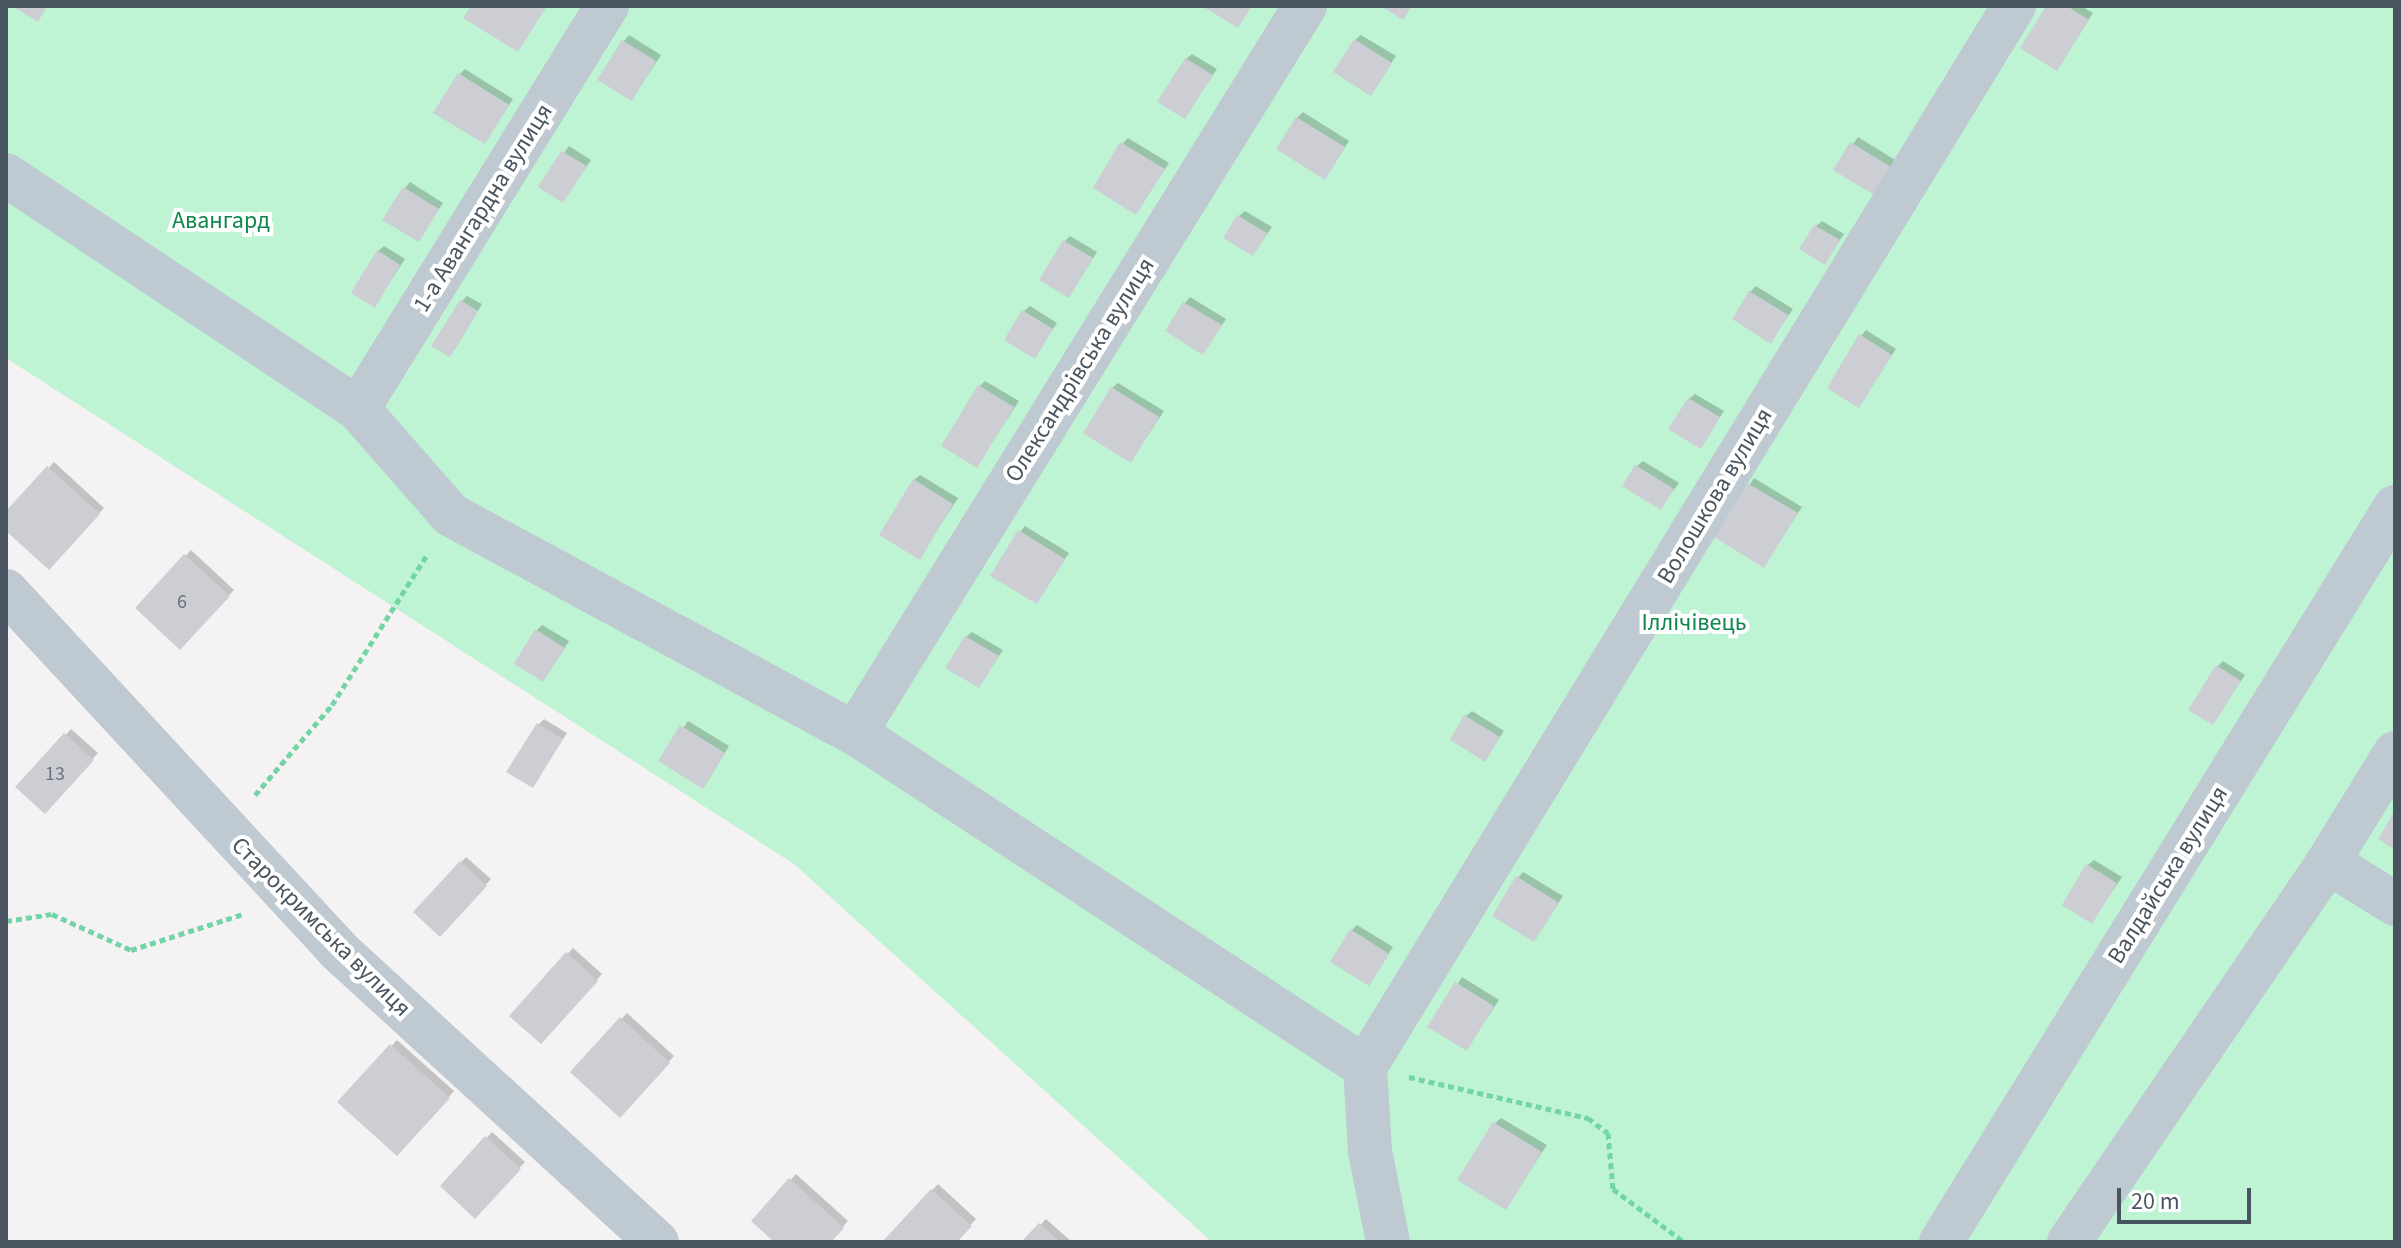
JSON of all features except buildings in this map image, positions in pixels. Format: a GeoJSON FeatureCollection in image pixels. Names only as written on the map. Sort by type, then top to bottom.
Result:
{"type":"FeatureCollection","features":[{"type":"Feature","properties":{"kind":"street","name":"1-а Авангардна вулиця"},"geometry":{"type":"LineString","coordinates":[[358,409],[607,6]]}},
{"type":"Feature","properties":{"kind":"street","name":"Олександрівська вулиця"},"geometry":{"type":"LineString","coordinates":[[855,733],[1305,6]]}},
{"type":"Feature","properties":{"kind":"street","name":"Волошкова вулиця"},"geometry":{"type":"LineString","coordinates":[[1365,1067],[2014,6]]}},
{"type":"Feature","properties":{"kind":"street"},"geometry":{"type":"LineString","coordinates":[[6,175],[358,409],[451,515],[855,733],[1365,1067],[1370,1151],[1388,1242]]}},
{"type":"Feature","properties":{"kind":"street","name":"Валдайська вулиця"},"geometry":{"type":"LineString","coordinates":[[1941,1242],[2395,507]]}},
{"type":"Feature","properties":{"kind":"street","name":"Старокримська вулиця"},"geometry":{"type":"LineString","coordinates":[[6,591],[337,949],[657,1242]]}},
{"type":"Feature","properties":{"kind":"street"},"geometry":{"type":"LineString","coordinates":[[2082,1238],[2328,862],[2395,753]]}},
{"type":"Feature","properties":{"kind":"street"},"geometry":{"type":"LineString","coordinates":[[2328,862],[2395,904]]}},
{"type":"Feature","properties":{"kind":"path"},"geometry":{"type":"LineString","coordinates":[[225,831],[332,705],[451,515]]}},
{"type":"Feature","properties":{"kind":"path"},"geometry":{"type":"LineString","coordinates":[[6,921],[52,914],[131,950],[239,917],[280,888]]}},
{"type":"Feature","properties":{"kind":"path"},"geometry":{"type":"LineString","coordinates":[[1365,1067],[1588,1118],[1608,1133],[1613,1189],[1684,1242]]}},
{"type":"Feature","properties":{"kind":"green space","name":"Іллічівець"},"geometry":{"type":"Polygon","coordinates":[[[6,6],[2395,6],[2395,1242],[1212,1242],[794,864],[6,358],[6,6]]]}},
{"type":"Feature","properties":{"kind":"park label","name":"Авангард"},"geometry":{"type":"Point","coordinates":[221,221]}}]}
